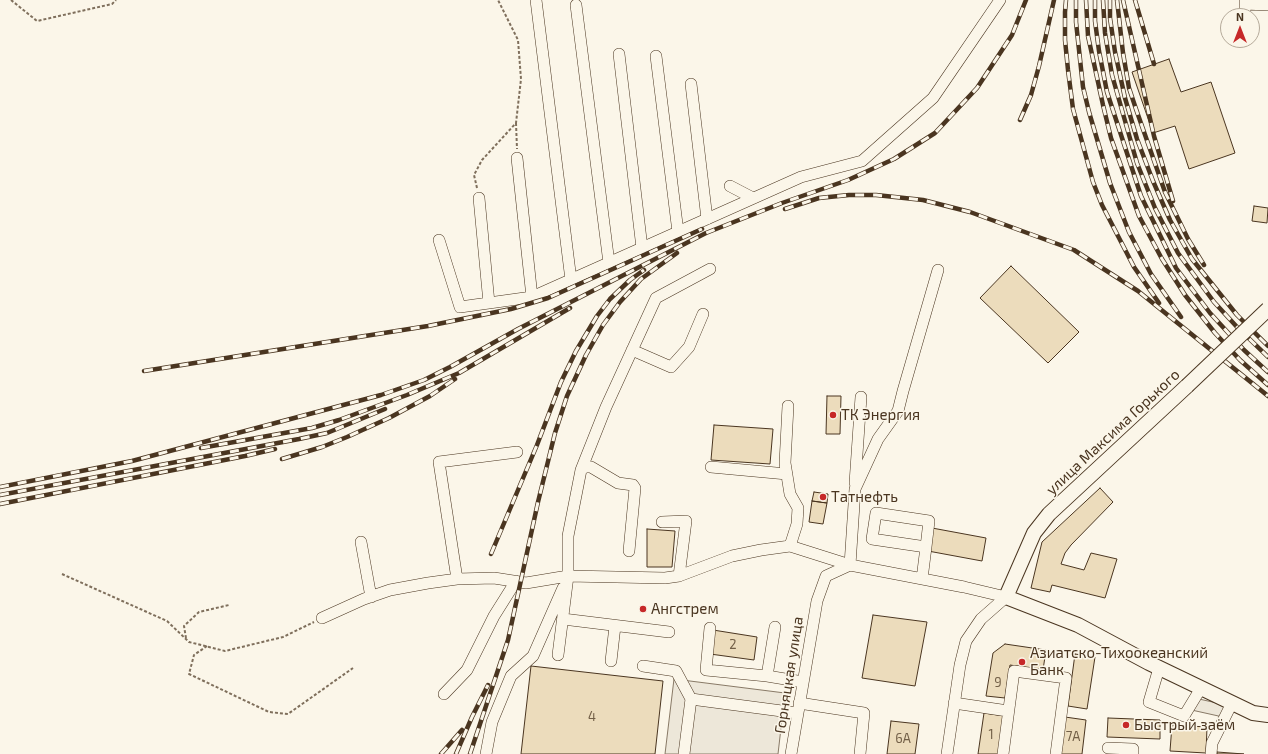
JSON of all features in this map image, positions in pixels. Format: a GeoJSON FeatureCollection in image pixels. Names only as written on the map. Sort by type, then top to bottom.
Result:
{"type":"FeatureCollection","features":[{"type":"Feature","properties":{"kind":"main road","name":"улица Максима Горького"},"geometry":{"type":"LineString","coordinates":[[1006,597],[1034,533],[1049,514],[1268,309]]}},
{"type":"Feature","properties":{"kind":"main road"},"geometry":{"type":"LineString","coordinates":[[1006,597],[1078,625],[1159,668],[1253,713],[1268,715]]}},
{"type":"Feature","properties":{"kind":"street"},"geometry":{"type":"LineString","coordinates":[[536,0],[571,280]]}},
{"type":"Feature","properties":{"kind":"street"},"geometry":{"type":"LineString","coordinates":[[438,240],[460,308],[532,297],[801,177],[862,161],[933,98],[1000,0]]}},
{"type":"Feature","properties":{"kind":"street"},"geometry":{"type":"LineString","coordinates":[[1245,2],[1268,5]]}},
{"type":"Feature","properties":{"kind":"street"},"geometry":{"type":"LineString","coordinates":[[576,5],[609,263]]}},
{"type":"Feature","properties":{"kind":"street"},"geometry":{"type":"LineString","coordinates":[[619,54],[642,248]]}},
{"type":"Feature","properties":{"kind":"street"},"geometry":{"type":"LineString","coordinates":[[656,56],[678,232]]}},
{"type":"Feature","properties":{"kind":"street"},"geometry":{"type":"LineString","coordinates":[[691,84],[707,219]]}},
{"type":"Feature","properties":{"kind":"street"},"geometry":{"type":"LineString","coordinates":[[517,158],[532,297]]}},
{"type":"Feature","properties":{"kind":"street"},"geometry":{"type":"LineString","coordinates":[[730,186],[753,198]]}},
{"type":"Feature","properties":{"kind":"street"},"geometry":{"type":"LineString","coordinates":[[479,198],[489,304]]}},
{"type":"Feature","properties":{"kind":"street"},"geometry":{"type":"LineString","coordinates":[[558,655],[568,576],[568,536],[580,470],[606,406],[656,298],[710,269]]}},
{"type":"Feature","properties":{"kind":"street"},"geometry":{"type":"LineString","coordinates":[[855,489],[878,439],[898,411],[938,270]]}},
{"type":"Feature","properties":{"kind":"street"},"geometry":{"type":"LineString","coordinates":[[632,350],[671,367],[689,347],[703,314]]}},
{"type":"Feature","properties":{"kind":"street"},"geometry":{"type":"LineString","coordinates":[[850,565],[861,397]]}},
{"type":"Feature","properties":{"kind":"street"},"geometry":{"type":"LineString","coordinates":[[788,406],[785,463],[790,494],[798,508],[796,524],[790,546]]}},
{"type":"Feature","properties":{"kind":"street"},"geometry":{"type":"LineString","coordinates":[[458,579],[439,462],[517,452]]}},
{"type":"Feature","properties":{"kind":"street"},"geometry":{"type":"LineString","coordinates":[[580,470],[585,467],[591,467],[618,483],[634,485],[635,488],[629,551]]}},
{"type":"Feature","properties":{"kind":"street"},"geometry":{"type":"LineString","coordinates":[[711,467],[787,474]]}},
{"type":"Feature","properties":{"kind":"street"},"geometry":{"type":"LineString","coordinates":[[922,579],[926,547],[929,521],[876,513],[872,539],[926,547]]}},
{"type":"Feature","properties":{"kind":"street"},"geometry":{"type":"LineString","coordinates":[[662,522],[686,521],[679,576]]}},
{"type":"Feature","properties":{"kind":"street"},"geometry":{"type":"LineString","coordinates":[[361,542],[371,597]]}},
{"type":"Feature","properties":{"kind":"street"},"geometry":{"type":"LineString","coordinates":[[322,618],[390,590],[428,583],[458,579],[494,578],[526,582],[568,576],[665,578],[679,576],[732,556],[790,546],[850,565],[1006,597]]}},
{"type":"Feature","properties":{"kind":"street","name":"Горняцкая улица"},"geometry":{"type":"LineString","coordinates":[[791,754],[802,682],[817,601],[826,576],[850,565]]}},
{"type":"Feature","properties":{"kind":"street"},"geometry":{"type":"LineString","coordinates":[[486,754],[492,722],[511,676],[533,656],[568,576]]}},
{"type":"Feature","properties":{"kind":"street"},"geometry":{"type":"LineString","coordinates":[[444,694],[467,670],[494,616],[516,581]]}},
{"type":"Feature","properties":{"kind":"street"},"geometry":{"type":"LineString","coordinates":[[947,754],[954,703],[966,641],[981,619],[1006,597]]}},
{"type":"Feature","properties":{"kind":"street"},"geometry":{"type":"LineString","coordinates":[[563,619],[669,632]]}},
{"type":"Feature","properties":{"kind":"street"},"geometry":{"type":"LineString","coordinates":[[611,661],[616,626]]}},
{"type":"Feature","properties":{"kind":"street"},"geometry":{"type":"LineString","coordinates":[[767,676],[775,627]]}},
{"type":"Feature","properties":{"kind":"street"},"geometry":{"type":"LineString","coordinates":[[710,628],[706,670],[767,676],[802,682]]}},
{"type":"Feature","properties":{"kind":"street"},"geometry":{"type":"LineString","coordinates":[[643,666],[676,670],[692,699],[684,754]]}},
{"type":"Feature","properties":{"kind":"street"},"geometry":{"type":"LineString","coordinates":[[1159,668],[1149,702],[1184,716],[1201,688]]}},
{"type":"Feature","properties":{"kind":"street"},"geometry":{"type":"LineString","coordinates":[[1002,754],[1014,671],[1066,678],[1056,754]]}},
{"type":"Feature","properties":{"kind":"street"},"geometry":{"type":"LineString","coordinates":[[692,699],[864,713],[860,754]]}},
{"type":"Feature","properties":{"kind":"street"},"geometry":{"type":"LineString","coordinates":[[954,703],[1008,711]]}},
{"type":"Feature","properties":{"kind":"street"},"geometry":{"type":"LineString","coordinates":[[1211,754],[1212,743],[1232,703]]}},
{"type":"Feature","properties":{"kind":"street"},"geometry":{"type":"LineString","coordinates":[[1108,748],[1133,750],[1132,754]]}},
{"type":"Feature","properties":{"kind":"path"},"geometry":{"type":"LineString","coordinates":[[11,0],[37,20],[112,4],[116,0]]}},
{"type":"Feature","properties":{"kind":"path"},"geometry":{"type":"LineString","coordinates":[[109,0],[112,4]]}},
{"type":"Feature","properties":{"kind":"path"},"geometry":{"type":"LineString","coordinates":[[498,0],[518,40],[522,79],[516,123],[517,158]]}},
{"type":"Feature","properties":{"kind":"path"},"geometry":{"type":"LineString","coordinates":[[479,198],[474,175],[482,160],[516,123]]}},
{"type":"Feature","properties":{"kind":"path"},"geometry":{"type":"LineString","coordinates":[[62,574],[167,621],[189,642],[225,651],[283,637],[322,618]]}},
{"type":"Feature","properties":{"kind":"path"},"geometry":{"type":"LineString","coordinates":[[186,639],[184,626],[199,612],[229,605]]}},
{"type":"Feature","properties":{"kind":"path"},"geometry":{"type":"LineString","coordinates":[[207,646],[194,655],[189,674],[269,712],[288,714],[353,668]]}},
{"type":"Feature","properties":{"kind":"shaded area"},"geometry":{"type":"Polygon","coordinates":[[[674,679],[785,693],[778,754],[665,754],[674,679]]]}},
{"type":"Feature","properties":{"kind":"shaded area"},"geometry":{"type":"Polygon","coordinates":[[[1190,697],[1226,705],[1223,717],[1187,709],[1190,697]]]}},
{"type":"Feature","properties":{"kind":"building"},"geometry":{"type":"Polygon","coordinates":[[[1169,59],[1181,92],[1211,82],[1235,153],[1189,169],[1175,126],[1153,133],[1132,72],[1169,59]]]}},
{"type":"Feature","properties":{"kind":"building"},"geometry":{"type":"Polygon","coordinates":[[[1254,206],[1268,208],[1267,223],[1252,221],[1254,206]]]}},
{"type":"Feature","properties":{"kind":"building"},"geometry":{"type":"Polygon","coordinates":[[[1011,266],[1079,332],[1048,363],[980,298],[1011,266]]]}},
{"type":"Feature","properties":{"kind":"building","name":"ТК Энергия"},"geometry":{"type":"Polygon","coordinates":[[[827,396],[841,396],[840,434],[826,434],[827,396]]]}},
{"type":"Feature","properties":{"kind":"building"},"geometry":{"type":"Polygon","coordinates":[[[714,425],[773,429],[770,464],[711,460],[714,425]]]}},
{"type":"Feature","properties":{"kind":"building"},"geometry":{"type":"Polygon","coordinates":[[[1100,488],[1113,502],[1071,545],[1065,553],[1061,564],[1084,570],[1091,553],[1117,559],[1105,598],[1052,585],[1050,592],[1031,588],[1042,542],[1100,488]]]}},
{"type":"Feature","properties":{"kind":"building"},"geometry":{"type":"Polygon","coordinates":[[[814,492],[828,494],[827,503],[812,501],[814,492]]]}},
{"type":"Feature","properties":{"kind":"building"},"geometry":{"type":"Polygon","coordinates":[[[812,501],[827,503],[823,524],[809,522],[812,501]]]}},
{"type":"Feature","properties":{"kind":"building"},"geometry":{"type":"Polygon","coordinates":[[[932,528],[986,538],[982,561],[928,551],[932,528]]]}},
{"type":"Feature","properties":{"kind":"building"},"geometry":{"type":"Polygon","coordinates":[[[647,529],[675,531],[672,567],[647,567],[647,529]]]}},
{"type":"Feature","properties":{"kind":"building"},"geometry":{"type":"Polygon","coordinates":[[[873,615],[927,622],[915,686],[862,678],[873,615]]]}},
{"type":"Feature","properties":{"kind":"building"},"geometry":{"type":"Polygon","coordinates":[[[713,630],[757,637],[754,660],[710,654],[713,630]]]}},
{"type":"Feature","properties":{"kind":"building"},"geometry":{"type":"Polygon","coordinates":[[[1005,644],[1046,650],[1043,670],[1010,665],[1005,698],[986,696],[993,653],[1005,644]]]}},
{"type":"Feature","properties":{"kind":"building"},"geometry":{"type":"Polygon","coordinates":[[[1075,654],[1095,657],[1087,709],[1068,706],[1075,654]]]}},
{"type":"Feature","properties":{"kind":"building"},"geometry":{"type":"Polygon","coordinates":[[[531,666],[663,681],[655,754],[521,754],[531,666]]]}},
{"type":"Feature","properties":{"kind":"building"},"geometry":{"type":"Polygon","coordinates":[[[984,713],[1005,716],[999,754],[978,754],[984,713]]]}},
{"type":"Feature","properties":{"kind":"building"},"geometry":{"type":"Polygon","coordinates":[[[1065,717],[1086,720],[1082,754],[1060,754],[1065,717]]]}},
{"type":"Feature","properties":{"kind":"building"},"geometry":{"type":"Polygon","coordinates":[[[1108,718],[1160,720],[1160,739],[1107,737],[1108,718]]]}},
{"type":"Feature","properties":{"kind":"building"},"geometry":{"type":"Polygon","coordinates":[[[891,721],[919,724],[915,754],[887,754],[891,721]]]}},
{"type":"Feature","properties":{"kind":"building"},"geometry":{"type":"Polygon","coordinates":[[[1172,725],[1207,727],[1206,753],[1170,751],[1172,725]]]}},
{"type":"Feature","properties":{"kind":"building"},"geometry":{"type":"Polygon","coordinates":[[[1217,752],[1244,754],[1217,754],[1217,752]]]}},
{"type":"Feature","properties":{"kind":"railway"},"geometry":{"type":"LineString","coordinates":[[0,487],[132,461],[381,395],[424,380],[518,329],[706,233],[782,203],[848,180],[894,159],[935,133],[977,88],[1012,35],[1026,0]]}},
{"type":"Feature","properties":{"kind":"railway"},"geometry":{"type":"LineString","coordinates":[[1020,120],[1031,95],[1054,0]]}},
{"type":"Feature","properties":{"kind":"railway"},"geometry":{"type":"LineString","coordinates":[[1066,0],[1065,40],[1073,109],[1093,182],[1102,205],[1134,267],[1159,303]]}},
{"type":"Feature","properties":{"kind":"railway"},"geometry":{"type":"LineString","coordinates":[[1076,0],[1076,22],[1083,87],[1110,183],[1129,232],[1151,274],[1181,317]]}},
{"type":"Feature","properties":{"kind":"railway"},"geometry":{"type":"LineString","coordinates":[[1086,0],[1088,36],[1111,138],[1139,216],[1162,259],[1185,295],[1215,333],[1240,360],[1268,385]]}},
{"type":"Feature","properties":{"kind":"railway"},"geometry":{"type":"LineString","coordinates":[[1095,0],[1095,21],[1107,92],[1141,196],[1176,268],[1210,313],[1244,350],[1268,372]]}},
{"type":"Feature","properties":{"kind":"railway"},"geometry":{"type":"LineString","coordinates":[[1103,0],[1105,33],[1112,75],[1137,163],[1155,208],[1178,253],[1214,302],[1268,357]]}},
{"type":"Feature","properties":{"kind":"railway"},"geometry":{"type":"LineString","coordinates":[[1110,0],[1110,18],[1115,52],[1125,98],[1137,139],[1170,220],[1192,259],[1237,315],[1268,346]]}},
{"type":"Feature","properties":{"kind":"railway"},"geometry":{"type":"LineString","coordinates":[[1117,0],[1123,53],[1129,88],[1165,192],[1188,239],[1204,265]]}},
{"type":"Feature","properties":{"kind":"railway"},"geometry":{"type":"LineString","coordinates":[[1123,0],[1154,136],[1173,201]]}},
{"type":"Feature","properties":{"kind":"railway"},"geometry":{"type":"LineString","coordinates":[[1135,0],[1154,64]]}},
{"type":"Feature","properties":{"kind":"railway"},"geometry":{"type":"LineString","coordinates":[[785,209],[819,198],[849,195],[876,195],[923,200],[970,212],[1074,250],[1138,291],[1268,396]]}},
{"type":"Feature","properties":{"kind":"railway"},"geometry":{"type":"LineString","coordinates":[[144,371],[428,326],[511,309],[548,298],[702,229]]}},
{"type":"Feature","properties":{"kind":"railway"},"geometry":{"type":"LineString","coordinates":[[470,754],[508,640],[538,502],[555,433],[567,396],[586,355],[603,325],[620,302],[641,279],[677,253]]}},
{"type":"Feature","properties":{"kind":"railway"},"geometry":{"type":"LineString","coordinates":[[491,554],[537,445],[561,382],[576,351],[597,316],[610,299],[630,280],[644,270]]}},
{"type":"Feature","properties":{"kind":"railway"},"geometry":{"type":"LineString","coordinates":[[201,448],[312,428],[339,420],[407,395],[459,373],[570,308]]}},
{"type":"Feature","properties":{"kind":"railway"},"geometry":{"type":"LineString","coordinates":[[282,459],[322,447],[389,418],[430,396],[455,379]]}},
{"type":"Feature","properties":{"kind":"railway"},"geometry":{"type":"LineString","coordinates":[[0,495],[327,433],[385,409]]}},
{"type":"Feature","properties":{"kind":"railway"},"geometry":{"type":"LineString","coordinates":[[0,504],[275,449]]}},
{"type":"Feature","properties":{"kind":"railway"},"geometry":{"type":"LineString","coordinates":[[456,754],[488,685]]}},
{"type":"Feature","properties":{"kind":"railway"},"geometry":{"type":"LineString","coordinates":[[441,754],[462,730]]}},
{"type":"Feature","properties":{"kind":"place","name":"ТК Энергия"},"geometry":{"type":"Point","coordinates":[833,415]}},
{"type":"Feature","properties":{"kind":"place","name":"Татнефть"},"geometry":{"type":"Point","coordinates":[823,497]}},
{"type":"Feature","properties":{"kind":"place","name":"Ангстрем"},"geometry":{"type":"Point","coordinates":[643,609]}},
{"type":"Feature","properties":{"kind":"place","name":"Азиатско-Тихоокеанский Банк"},"geometry":{"type":"Point","coordinates":[1022,662]}},
{"type":"Feature","properties":{"kind":"place","name":"Быстрый заём"},"geometry":{"type":"Point","coordinates":[1126,725]}}]}
